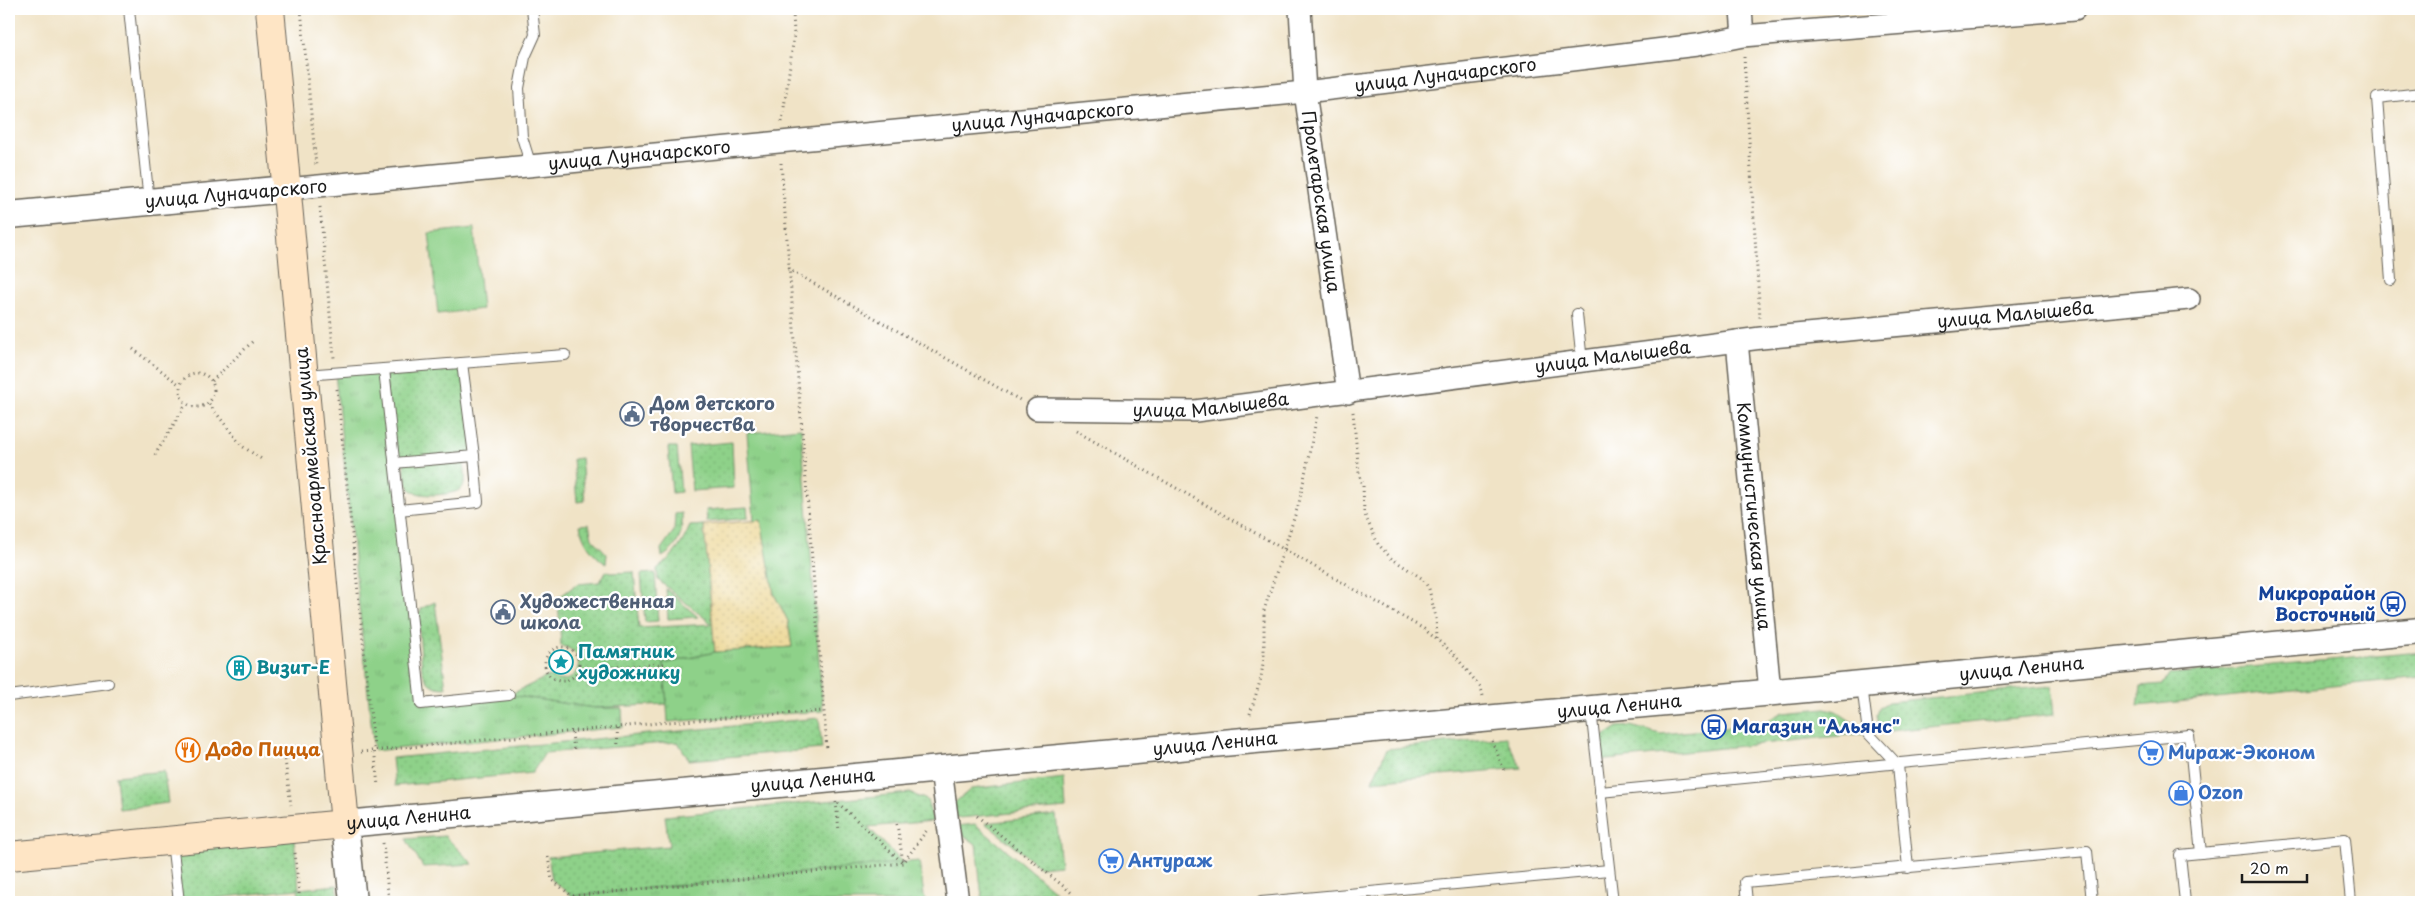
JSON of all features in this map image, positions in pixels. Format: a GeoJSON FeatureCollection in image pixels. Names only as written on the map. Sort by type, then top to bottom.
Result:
{"type":"FeatureCollection","features":[{"type":"Feature","properties":{"kind":"main road","name":"Красноармейская улица"},"geometry":{"type":"LineString","coordinates":[[270,9],[345,824]]}},
{"type":"Feature","properties":{"kind":"main road","name":"улица Ленина"},"geometry":{"type":"LineString","coordinates":[[9,856],[345,824]]}},
{"type":"Feature","properties":{"kind":"street","name":"Пролетарская улица"},"geometry":{"type":"LineString","coordinates":[[1300,9],[1305,92],[1348,393]]}},
{"type":"Feature","properties":{"kind":"street"},"geometry":{"type":"LineString","coordinates":[[1741,9],[1743,36]]}},
{"type":"Feature","properties":{"kind":"street","name":"улица Луначарского"},"geometry":{"type":"LineString","coordinates":[[9,215],[1305,92],[1697,45],[1743,36],[2075,9]]}},
{"type":"Feature","properties":{"kind":"street","name":"улица Малышева"},"geometry":{"type":"LineString","coordinates":[[1036,409],[1195,411],[1348,393],[1761,338],[2189,299]]}},
{"type":"Feature","properties":{"kind":"street","name":"Коммунистическая улица"},"geometry":{"type":"LineString","coordinates":[[1737,341],[1770,692]]}},
{"type":"Feature","properties":{"kind":"street","name":"улица Ленина"},"geometry":{"type":"LineString","coordinates":[[345,824],[2421,631]]}},
{"type":"Feature","properties":{"kind":"street"},"geometry":{"type":"LineString","coordinates":[[941,769],[958,902]]}},
{"type":"Feature","properties":{"kind":"street","name":"Красноармейская улица"},"geometry":{"type":"LineString","coordinates":[[345,824],[352,902]]}},
{"type":"Feature","properties":{"kind":"lane"},"geometry":{"type":"LineString","coordinates":[[129,9],[149,202]]}},
{"type":"Feature","properties":{"kind":"lane"},"geometry":{"type":"LineString","coordinates":[[531,166],[522,137],[519,88],[525,57],[535,35],[532,9]]}},
{"type":"Feature","properties":{"kind":"lane"},"geometry":{"type":"LineString","coordinates":[[2392,280],[2377,98],[2421,93]]}},
{"type":"Feature","properties":{"kind":"lane"},"geometry":{"type":"LineString","coordinates":[[1577,314],[1582,362]]}},
{"type":"Feature","properties":{"kind":"lane"},"geometry":{"type":"LineString","coordinates":[[304,376],[565,355]]}},
{"type":"Feature","properties":{"kind":"lane"},"geometry":{"type":"LineString","coordinates":[[400,510],[478,502],[462,363]]}},
{"type":"Feature","properties":{"kind":"lane"},"geometry":{"type":"LineString","coordinates":[[384,369],[421,704],[509,695]]}},
{"type":"Feature","properties":{"kind":"lane"},"geometry":{"type":"LineString","coordinates":[[394,463],[474,456]]}},
{"type":"Feature","properties":{"kind":"lane"},"geometry":{"type":"LineString","coordinates":[[9,696],[108,683]]}},
{"type":"Feature","properties":{"kind":"lane"},"geometry":{"type":"LineString","coordinates":[[1862,684],[1868,733],[1898,765],[1908,868]]}},
{"type":"Feature","properties":{"kind":"lane"},"geometry":{"type":"LineString","coordinates":[[1590,708],[1613,902]]}},
{"type":"Feature","properties":{"kind":"lane"},"geometry":{"type":"LineString","coordinates":[[1600,792],[1898,765],[2189,735],[2201,853]]}},
{"type":"Feature","properties":{"kind":"lane"},"geometry":{"type":"LineString","coordinates":[[2185,902],[2180,854],[2345,839],[2352,902]]}},
{"type":"Feature","properties":{"kind":"lane"},"geometry":{"type":"LineString","coordinates":[[172,841],[179,902]]}},
{"type":"Feature","properties":{"kind":"lane"},"geometry":{"type":"LineString","coordinates":[[1747,902],[1745,882],[2087,851],[2092,902]]}},
{"type":"Feature","properties":{"kind":"lane"},"geometry":{"type":"LineString","coordinates":[[1261,902],[1609,870]]}},
{"type":"Feature","properties":{"kind":"path"},"geometry":{"type":"LineString","coordinates":[[792,9],[794,36],[779,142],[827,750]]}},
{"type":"Feature","properties":{"kind":"path"},"geometry":{"type":"LineString","coordinates":[[1743,36],[1761,338]]}},
{"type":"Feature","properties":{"kind":"path"},"geometry":{"type":"LineString","coordinates":[[788,269],[1036,409]]}},
{"type":"Feature","properties":{"kind":"path"},"geometry":{"type":"LineString","coordinates":[[212,381],[254,340]]}},
{"type":"Feature","properties":{"kind":"path"},"geometry":{"type":"LineString","coordinates":[[133,349],[180,385]]}},
{"type":"Feature","properties":{"kind":"path"},"geometry":{"type":"LineString","coordinates":[[196,372],[207,376],[212,381],[214,395],[209,404],[197,408],[186,404],[180,394],[180,385],[185,378],[196,372]]}},
{"type":"Feature","properties":{"kind":"path"},"geometry":{"type":"LineString","coordinates":[[1348,393],[1354,418],[1359,473],[1363,485],[1364,512],[1378,544],[1391,558],[1423,579],[1429,589],[1436,618],[1437,640]]}},
{"type":"Feature","properties":{"kind":"path"},"geometry":{"type":"LineString","coordinates":[[1250,714],[1257,698],[1262,671],[1264,610],[1299,503],[1318,412],[1319,396]]}},
{"type":"Feature","properties":{"kind":"path"},"geometry":{"type":"LineString","coordinates":[[155,455],[186,404]]}},
{"type":"Feature","properties":{"kind":"path"},"geometry":{"type":"LineString","coordinates":[[209,404],[242,446],[263,460]]}},
{"type":"Feature","properties":{"kind":"path"},"geometry":{"type":"LineString","coordinates":[[1070,428],[1424,629],[1453,653],[1482,688],[1491,740],[1504,770]]}},
{"type":"Feature","properties":{"kind":"path"},"geometry":{"type":"LineString","coordinates":[[578,669],[578,658],[567,647],[561,646],[550,650],[545,660],[546,671],[549,676],[559,681],[570,678],[578,669],[664,664]]}},
{"type":"Feature","properties":{"kind":"path"},"geometry":{"type":"LineString","coordinates":[[355,753],[616,728],[823,711]]}},
{"type":"Feature","properties":{"kind":"path"},"geometry":{"type":"LineString","coordinates":[[616,728],[618,747]]}},
{"type":"Feature","properties":{"kind":"path"},"geometry":{"type":"LineString","coordinates":[[572,733],[574,751]]}},
{"type":"Feature","properties":{"kind":"path"},"geometry":{"type":"LineString","coordinates":[[374,751],[378,786]]}},
{"type":"Feature","properties":{"kind":"path"},"geometry":{"type":"LineString","coordinates":[[286,760],[291,805]]}},
{"type":"Feature","properties":{"kind":"path"},"geometry":{"type":"LineString","coordinates":[[839,830],[836,801],[867,827],[903,863]]}},
{"type":"Feature","properties":{"kind":"path"},"geometry":{"type":"LineString","coordinates":[[977,816],[1073,894]]}},
{"type":"Feature","properties":{"kind":"path"},"geometry":{"type":"LineString","coordinates":[[897,824],[903,863]]}},
{"type":"Feature","properties":{"kind":"path"},"geometry":{"type":"LineString","coordinates":[[548,857],[552,880],[572,896],[903,863],[928,828]]}},
{"type":"Feature","properties":{"kind":"path"},"geometry":{"type":"LineString","coordinates":[[383,842],[389,902]]}},
{"type":"Feature","properties":{"kind":"path"},"geometry":{"type":"LineString","coordinates":[[295,851],[300,902]]}},
{"type":"Feature","properties":{"kind":"green space"},"geometry":{"type":"Polygon","coordinates":[[[474,228],[482,309],[438,314],[429,233],[474,228]]]}},
{"type":"Feature","properties":{"kind":"green space"},"geometry":{"type":"Polygon","coordinates":[[[462,363],[474,456],[463,458],[464,485],[458,491],[444,494],[427,495],[414,492],[407,483],[404,463],[394,463],[384,369],[462,363]]]}},
{"type":"Feature","properties":{"kind":"green space"},"geometry":{"type":"Polygon","coordinates":[[[384,369],[421,704],[509,695],[594,708],[622,708],[623,727],[374,751],[335,373],[384,369]]]}},
{"type":"Feature","properties":{"kind":"green space"},"geometry":{"type":"Polygon","coordinates":[[[801,428],[823,711],[668,722],[664,664],[715,652],[792,647],[788,621],[774,594],[761,520],[754,521],[747,433],[801,428]]]}},
{"type":"Feature","properties":{"kind":"green space"},"geometry":{"type":"Polygon","coordinates":[[[732,442],[734,488],[692,491],[688,446],[732,442]]]}},
{"type":"Feature","properties":{"kind":"green space"},"geometry":{"type":"Polygon","coordinates":[[[668,447],[677,447],[681,492],[672,493],[668,447]]]}},
{"type":"Feature","properties":{"kind":"green space"},"geometry":{"type":"Polygon","coordinates":[[[581,458],[585,501],[577,502],[573,459],[581,458]]]}},
{"type":"Feature","properties":{"kind":"green space"},"geometry":{"type":"Polygon","coordinates":[[[747,507],[748,518],[707,522],[706,510],[747,507]]]}},
{"type":"Feature","properties":{"kind":"green space"},"geometry":{"type":"Polygon","coordinates":[[[682,513],[681,532],[677,543],[662,557],[661,549],[674,531],[675,514],[682,513]]]}},
{"type":"Feature","properties":{"kind":"green space"},"geometry":{"type":"Polygon","coordinates":[[[589,524],[592,538],[607,554],[606,564],[593,552],[583,537],[580,525],[589,524]]]}},
{"type":"Feature","properties":{"kind":"green space"},"geometry":{"type":"Polygon","coordinates":[[[704,525],[715,652],[664,664],[667,704],[594,708],[509,695],[549,676],[558,680],[566,680],[573,676],[579,663],[577,656],[571,650],[561,646],[558,598],[577,584],[600,582],[606,571],[611,573],[634,572],[639,628],[712,624],[658,580],[657,569],[676,550],[690,526],[704,525]]]}},
{"type":"Feature","properties":{"kind":"green space"},"geometry":{"type":"Polygon","coordinates":[[[655,573],[658,621],[645,622],[641,574],[655,573]]]}},
{"type":"Feature","properties":{"kind":"green space"},"geometry":{"type":"Polygon","coordinates":[[[666,589],[698,617],[668,619],[666,589]]]}},
{"type":"Feature","properties":{"kind":"green space"},"geometry":{"type":"Polygon","coordinates":[[[435,602],[446,688],[430,684],[422,670],[418,615],[422,608],[435,602]]]}},
{"type":"Feature","properties":{"kind":"green space"},"geometry":{"type":"Polygon","coordinates":[[[2421,652],[2421,677],[2138,706],[2141,686],[2163,684],[2170,674],[2421,652]]]}},
{"type":"Feature","properties":{"kind":"green space"},"geometry":{"type":"Polygon","coordinates":[[[2052,686],[2055,714],[1880,732],[1877,715],[1880,707],[1888,702],[2052,686]]]}},
{"type":"Feature","properties":{"kind":"green space"},"geometry":{"type":"Polygon","coordinates":[[[1825,708],[1836,711],[1868,733],[1597,761],[1598,746],[1604,736],[1618,727],[1630,726],[1661,734],[1758,725],[1784,712],[1825,708]]]}},
{"type":"Feature","properties":{"kind":"green space"},"geometry":{"type":"Polygon","coordinates":[[[819,718],[822,749],[689,760],[678,742],[545,753],[532,773],[395,786],[392,758],[819,718]]]}},
{"type":"Feature","properties":{"kind":"green space"},"geometry":{"type":"Polygon","coordinates":[[[1506,737],[1521,768],[1372,781],[1387,749],[1506,737]]]}},
{"type":"Feature","properties":{"kind":"green space"},"geometry":{"type":"Polygon","coordinates":[[[164,771],[168,803],[119,809],[116,776],[164,771]]]}},
{"type":"Feature","properties":{"kind":"green space"},"geometry":{"type":"Polygon","coordinates":[[[1064,778],[1066,808],[948,819],[953,804],[971,789],[1064,778]]]}},
{"type":"Feature","properties":{"kind":"green space"},"geometry":{"type":"Polygon","coordinates":[[[910,793],[927,800],[933,821],[868,827],[903,863],[572,896],[552,880],[548,857],[669,846],[665,816],[910,793]]]}},
{"type":"Feature","properties":{"kind":"green space"},"geometry":{"type":"Polygon","coordinates":[[[1056,815],[1061,865],[1040,867],[985,823],[1056,815]]]}},
{"type":"Feature","properties":{"kind":"green space"},"geometry":{"type":"Polygon","coordinates":[[[975,824],[1055,891],[982,898],[976,844],[959,832],[957,826],[975,824]]]}},
{"type":"Feature","properties":{"kind":"green space"},"geometry":{"type":"Polygon","coordinates":[[[293,828],[299,889],[337,885],[339,902],[300,902],[298,889],[179,902],[172,841],[293,828]]]}},
{"type":"Feature","properties":{"kind":"green space"},"geometry":{"type":"Polygon","coordinates":[[[445,836],[473,864],[423,867],[406,839],[445,836]]]}},
{"type":"Feature","properties":{"kind":"green space"},"geometry":{"type":"Polygon","coordinates":[[[919,861],[925,902],[573,902],[572,896],[919,861]]]}},
{"type":"Feature","properties":{"kind":"sand"},"geometry":{"type":"Polygon","coordinates":[[[761,520],[774,594],[788,621],[792,647],[715,652],[704,525],[761,520]]]}},
{"type":"Feature","properties":{"kind":"place","name":"Дом детского творчества"},"geometry":{"type":"Point","coordinates":[632,414]}},
{"type":"Feature","properties":{"kind":"place","name":"Микрорайон Восточный"},"geometry":{"type":"Point","coordinates":[2393,604]}},
{"type":"Feature","properties":{"kind":"place","name":"Художественная школа"},"geometry":{"type":"Point","coordinates":[503,612]}},
{"type":"Feature","properties":{"kind":"place","name":"Памятник художнику"},"geometry":{"type":"Point","coordinates":[561,662]}},
{"type":"Feature","properties":{"kind":"place","name":"Визит-Е"},"geometry":{"type":"Point","coordinates":[239,668]}},
{"type":"Feature","properties":{"kind":"place","name":"Магазин \"Альянс\""},"geometry":{"type":"Point","coordinates":[1714,727]}},
{"type":"Feature","properties":{"kind":"place","name":"Додо Пицца"},"geometry":{"type":"Point","coordinates":[188,750]}},
{"type":"Feature","properties":{"kind":"place","name":"Мираж-Эконом"},"geometry":{"type":"Point","coordinates":[2151,753]}},
{"type":"Feature","properties":{"kind":"place","name":"Ozon"},"geometry":{"type":"Point","coordinates":[2181,793]}},
{"type":"Feature","properties":{"kind":"place","name":"Антураж"},"geometry":{"type":"Point","coordinates":[1111,861]}}]}
